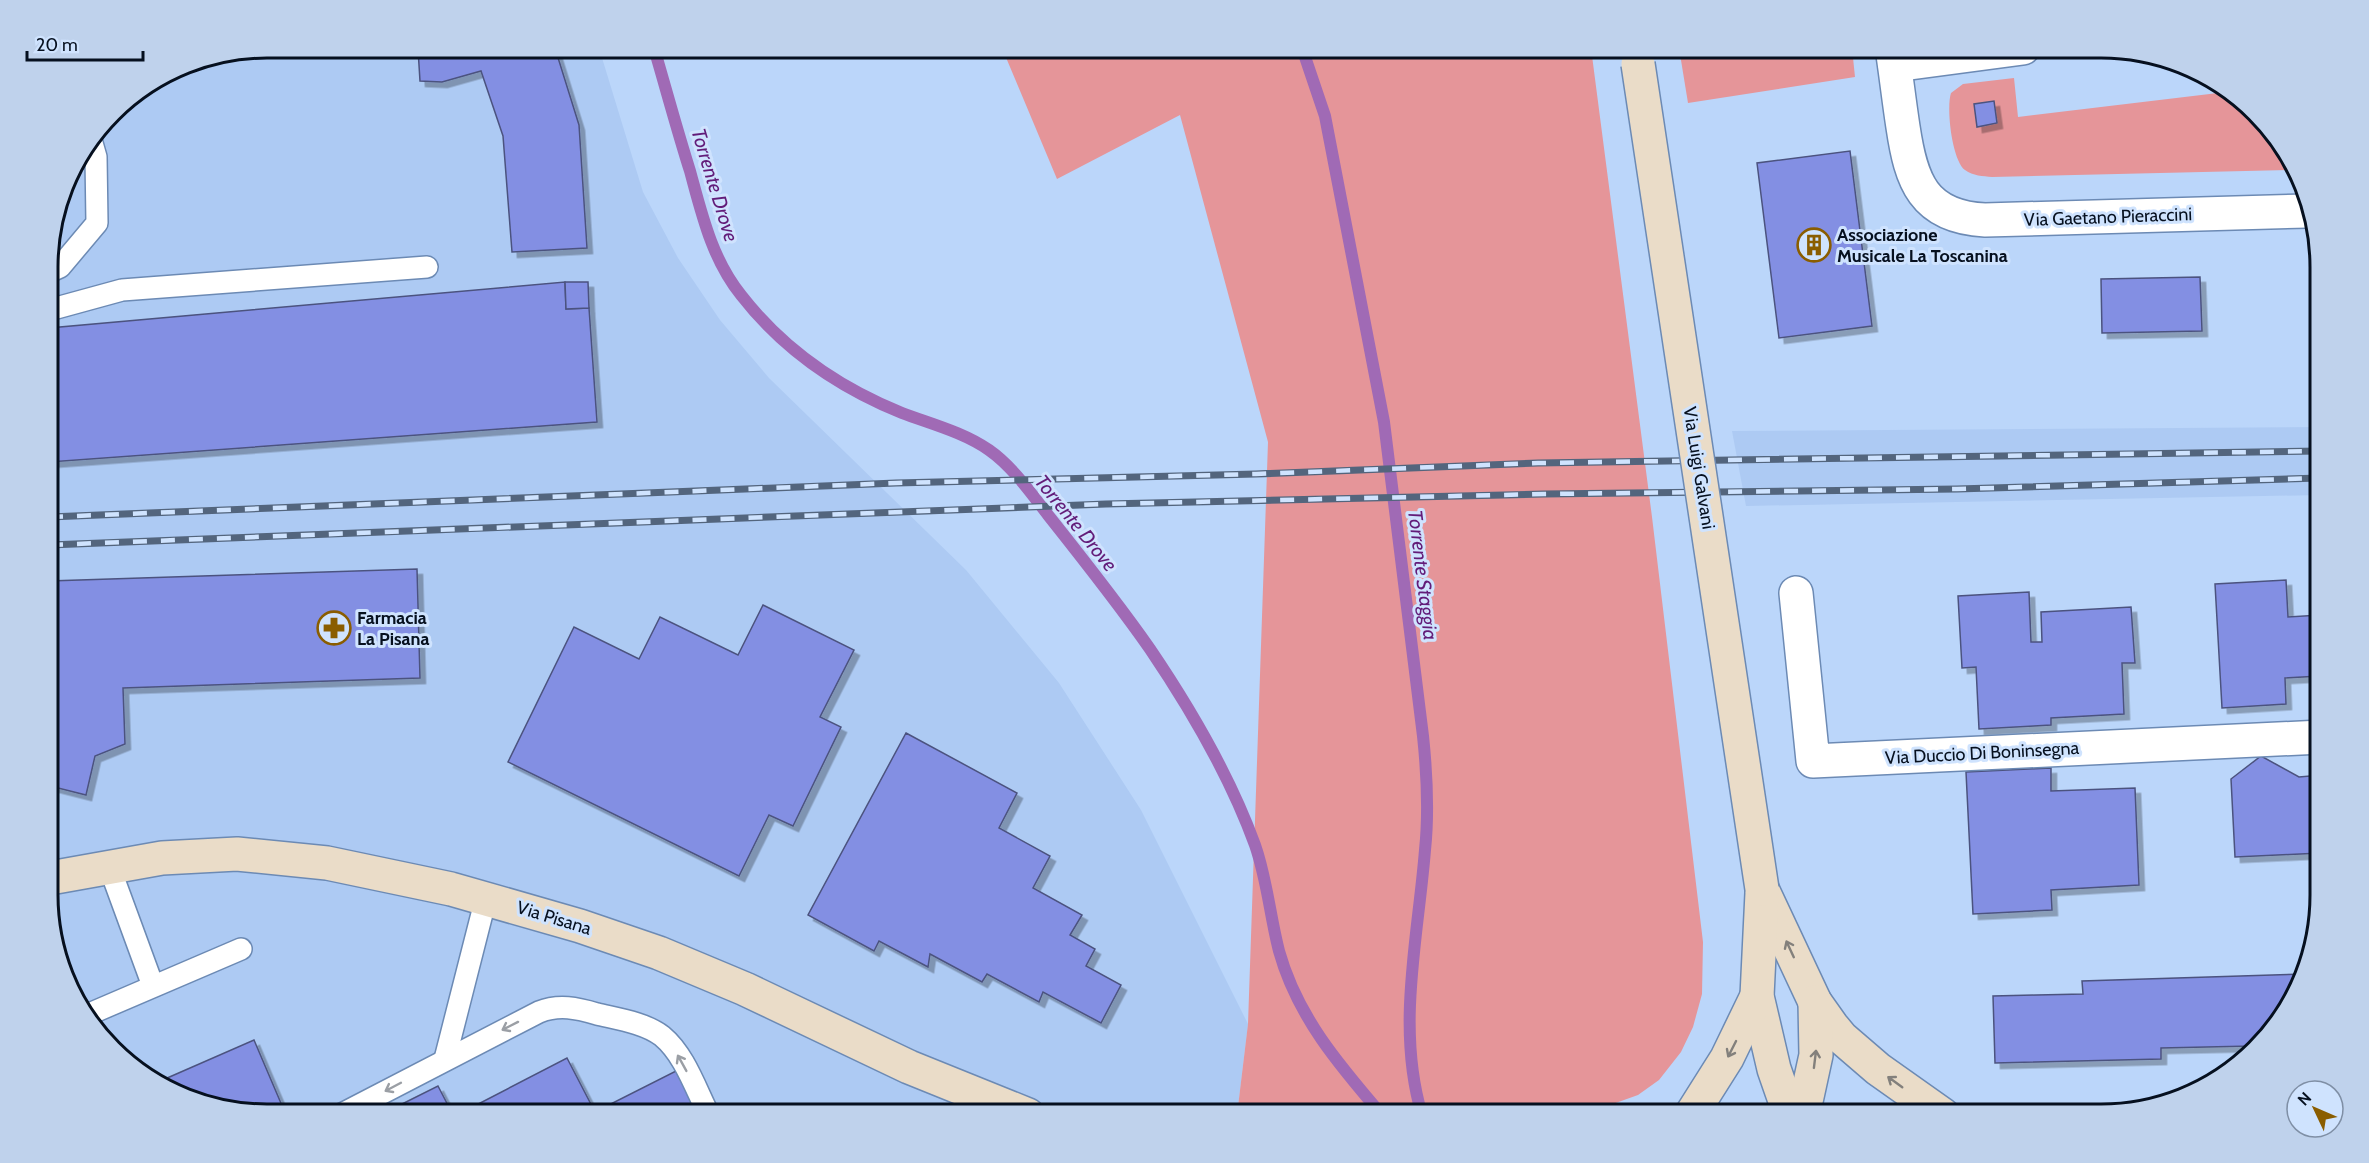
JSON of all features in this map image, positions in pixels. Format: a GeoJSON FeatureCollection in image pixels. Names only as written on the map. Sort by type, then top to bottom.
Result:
{"type":"FeatureCollection","features":[{"type":"Feature","properties":{"kind":"main road","name":"Via Luigi Galvani"},"geometry":{"type":"LineString","coordinates":[[1637,58],[1762,889],[1757,996],[1778,1084],[1786,1104]]}},
{"type":"Feature","properties":{"kind":"main road","name":"Via Pisana"},"geometry":{"type":"LineString","coordinates":[[58,876],[109,866],[189,855],[257,855],[355,868],[486,898],[660,952],[745,989],[909,1067],[1001,1104]]}},
{"type":"Feature","properties":{"kind":"main road","name":"Via Luigi Galvani"},"geometry":{"type":"LineString","coordinates":[[1762,889],[1815,1002],[1842,1038],[1892,1081],[1926,1104]]}},
{"type":"Feature","properties":{"kind":"main road","name":"Via Luigi Galvani"},"geometry":{"type":"LineString","coordinates":[[1698,1104],[1727,1058],[1757,996]]}},
{"type":"Feature","properties":{"kind":"main road","name":"Via Luigi Galvani"},"geometry":{"type":"LineString","coordinates":[[1805,1104],[1816,1055],[1815,1002]]}},
{"type":"Feature","properties":{"kind":"street","name":"Via Gaetano Pieraccini"},"geometry":{"type":"LineString","coordinates":[[1893,58],[1906,147],[1916,182],[1928,200],[1953,216],[1985,220],[2302,211]]}},
{"type":"Feature","properties":{"kind":"street","name":"Via Duccio Di Boninsegna"},"geometry":{"type":"LineString","coordinates":[[1796,593],[1813,761],[2310,737]]}},
{"type":"Feature","properties":{"kind":"lane"},"geometry":{"type":"LineString","coordinates":[[59,267],[97,223],[94,152]]}},
{"type":"Feature","properties":{"kind":"lane"},"geometry":{"type":"LineString","coordinates":[[59,307],[122,290],[427,267]]}},
{"type":"Feature","properties":{"kind":"lane"},"geometry":{"type":"LineString","coordinates":[[109,866],[153,986]]}},
{"type":"Feature","properties":{"kind":"lane"},"geometry":{"type":"LineString","coordinates":[[445,1059],[486,898]]}},
{"type":"Feature","properties":{"kind":"lane"},"geometry":{"type":"LineString","coordinates":[[94,1012],[241,949]]}},
{"type":"Feature","properties":{"kind":"lane"},"geometry":{"type":"LineString","coordinates":[[361,1104],[539,1012],[558,1006],[625,1020],[662,1036],[679,1057],[703,1104]]}},
{"type":"Feature","properties":{"kind":"shaded area"},"geometry":{"type":"Polygon","coordinates":[[[1592,58],[1652,517],[1703,942],[1702,994],[1693,1027],[1681,1052],[1659,1080],[1638,1095],[1613,1104],[1238,1104],[1248,1024],[1268,442],[1180,115],[1057,179],[1006,59],[1592,58]]]}},
{"type":"Feature","properties":{"kind":"shaded area"},"geometry":{"type":"Polygon","coordinates":[[[1681,58],[1853,58],[1855,77],[1688,103],[1681,58]]]}},
{"type":"Feature","properties":{"kind":"shaded area"},"geometry":{"type":"Polygon","coordinates":[[[254,59],[602,59],[643,192],[678,258],[720,320],[769,378],[966,570],[1059,683],[1141,810],[1248,1024],[1238,1104],[254,1104],[200,1093],[175,1083],[130,1053],[110,1033],[80,988],[63,936],[58,895],[59,254],[60,240],[74,188],[102,140],[120,120],[151,94],[188,74],[227,63],[254,59]]]}},
{"type":"Feature","properties":{"kind":"shaded area"},"geometry":{"type":"Polygon","coordinates":[[[2014,78],[2018,117],[2217,93],[2239,110],[2267,140],[2286,170],[1992,177],[1978,175],[1968,172],[1960,164],[1951,133],[1949,110],[1951,93],[1963,84],[2014,78]]]}},
{"type":"Feature","properties":{"kind":"shaded area"},"geometry":{"type":"Polygon","coordinates":[[[2310,427],[2310,495],[1746,506],[1732,431],[2310,427]]]}},
{"type":"Feature","properties":{"kind":"building"},"geometry":{"type":"Polygon","coordinates":[[[419,59],[558,59],[579,125],[587,248],[512,252],[503,136],[481,71],[442,82],[420,81],[419,59]]]}},
{"type":"Feature","properties":{"kind":"building"},"geometry":{"type":"Polygon","coordinates":[[[1994,101],[1997,123],[1977,127],[1974,104],[1994,101]]]}},
{"type":"Feature","properties":{"kind":"building","name":"Associazione Musicale La Toscanina"},"geometry":{"type":"Polygon","coordinates":[[[1850,151],[1872,326],[1779,338],[1757,163],[1850,151]]]}},
{"type":"Feature","properties":{"kind":"building"},"geometry":{"type":"Polygon","coordinates":[[[2200,277],[2202,331],[2102,333],[2101,279],[2200,277]]]}},
{"type":"Feature","properties":{"kind":"building"},"geometry":{"type":"Polygon","coordinates":[[[565,282],[566,309],[589,308],[597,422],[59,461],[59,327],[565,282]]]}},
{"type":"Feature","properties":{"kind":"building"},"geometry":{"type":"Polygon","coordinates":[[[565,282],[588,282],[589,308],[566,309],[565,282]]]}},
{"type":"Feature","properties":{"kind":"building"},"geometry":{"type":"Polygon","coordinates":[[[417,569],[420,678],[123,688],[125,744],[95,756],[86,795],[58,788],[58,581],[417,569]]]}},
{"type":"Feature","properties":{"kind":"building"},"geometry":{"type":"Polygon","coordinates":[[[2286,580],[2288,617],[2310,616],[2310,677],[2285,678],[2286,704],[2222,708],[2215,584],[2286,580]]]}},
{"type":"Feature","properties":{"kind":"building"},"geometry":{"type":"Polygon","coordinates":[[[2029,592],[2031,642],[2042,642],[2041,612],[2131,607],[2135,663],[2122,663],[2124,714],[2051,718],[2051,725],[1979,729],[1976,667],[1962,668],[1958,596],[2029,592]]]}},
{"type":"Feature","properties":{"kind":"building"},"geometry":{"type":"Polygon","coordinates":[[[763,605],[854,650],[820,717],[841,727],[793,826],[769,815],[739,876],[508,762],[574,627],[639,659],[660,617],[738,655],[763,605]]]}},
{"type":"Feature","properties":{"kind":"building"},"geometry":{"type":"Polygon","coordinates":[[[906,733],[1017,793],[999,828],[1050,856],[1033,888],[1082,915],[1070,935],[1095,949],[1086,966],[1121,985],[1101,1023],[1043,992],[1039,1002],[987,974],[982,982],[930,954],[928,967],[879,941],[874,951],[808,915],[906,733]]]}},
{"type":"Feature","properties":{"kind":"building"},"geometry":{"type":"Polygon","coordinates":[[[2261,756],[2299,777],[2310,776],[2310,854],[2235,857],[2231,779],[2261,756]]]}},
{"type":"Feature","properties":{"kind":"building"},"geometry":{"type":"Polygon","coordinates":[[[2051,768],[2051,791],[2135,788],[2139,885],[2051,890],[2052,910],[1973,914],[1966,772],[2051,768]]]}},
{"type":"Feature","properties":{"kind":"building"},"geometry":{"type":"Polygon","coordinates":[[[2294,974],[2275,1012],[2246,1046],[2161,1048],[2161,1059],[1995,1063],[1993,996],[2083,994],[2082,981],[2294,974]]]}},
{"type":"Feature","properties":{"kind":"building"},"geometry":{"type":"Polygon","coordinates":[[[254,1040],[281,1104],[254,1104],[227,1100],[200,1093],[167,1078],[254,1040]]]}},
{"type":"Feature","properties":{"kind":"building"},"geometry":{"type":"Polygon","coordinates":[[[567,1058],[591,1104],[478,1104],[567,1058]]]}},
{"type":"Feature","properties":{"kind":"building"},"geometry":{"type":"Polygon","coordinates":[[[678,1070],[695,1104],[611,1104],[678,1070]]]}},
{"type":"Feature","properties":{"kind":"building"},"geometry":{"type":"Polygon","coordinates":[[[438,1086],[447,1104],[402,1104],[438,1086]]]}},
{"type":"Feature","properties":{"kind":"waterway","name":"Torrente Staggia"},"geometry":{"type":"LineString","coordinates":[[1306,58],[1325,116],[1384,422],[1423,736],[1427,822],[1411,983],[1410,1016],[1414,1082],[1419,1104]]}},
{"type":"Feature","properties":{"kind":"waterway","name":"Torrente Drove"},"geometry":{"type":"LineString","coordinates":[[657,59],[715,252],[731,281],[757,315],[814,365],[857,392],[902,413],[969,438],[997,456],[1028,489],[1150,649],[1208,744],[1245,820],[1263,871],[1279,951],[1297,997],[1321,1039],[1373,1104]]}},
{"type":"Feature","properties":{"kind":"railway"},"geometry":{"type":"LineString","coordinates":[[59,517],[896,483],[1256,474],[1538,463],[2310,451]]}},
{"type":"Feature","properties":{"kind":"railway"},"geometry":{"type":"LineString","coordinates":[[59,545],[1106,504],[1544,494],[1957,489],[2310,478]]}},
{"type":"Feature","properties":{"kind":"place","name":"Associazione Musicale La Toscanina"},"geometry":{"type":"Point","coordinates":[1814,245]}},
{"type":"Feature","properties":{"kind":"place","name":"Farmacia La Pisana"},"geometry":{"type":"Point","coordinates":[334,628]}}]}
